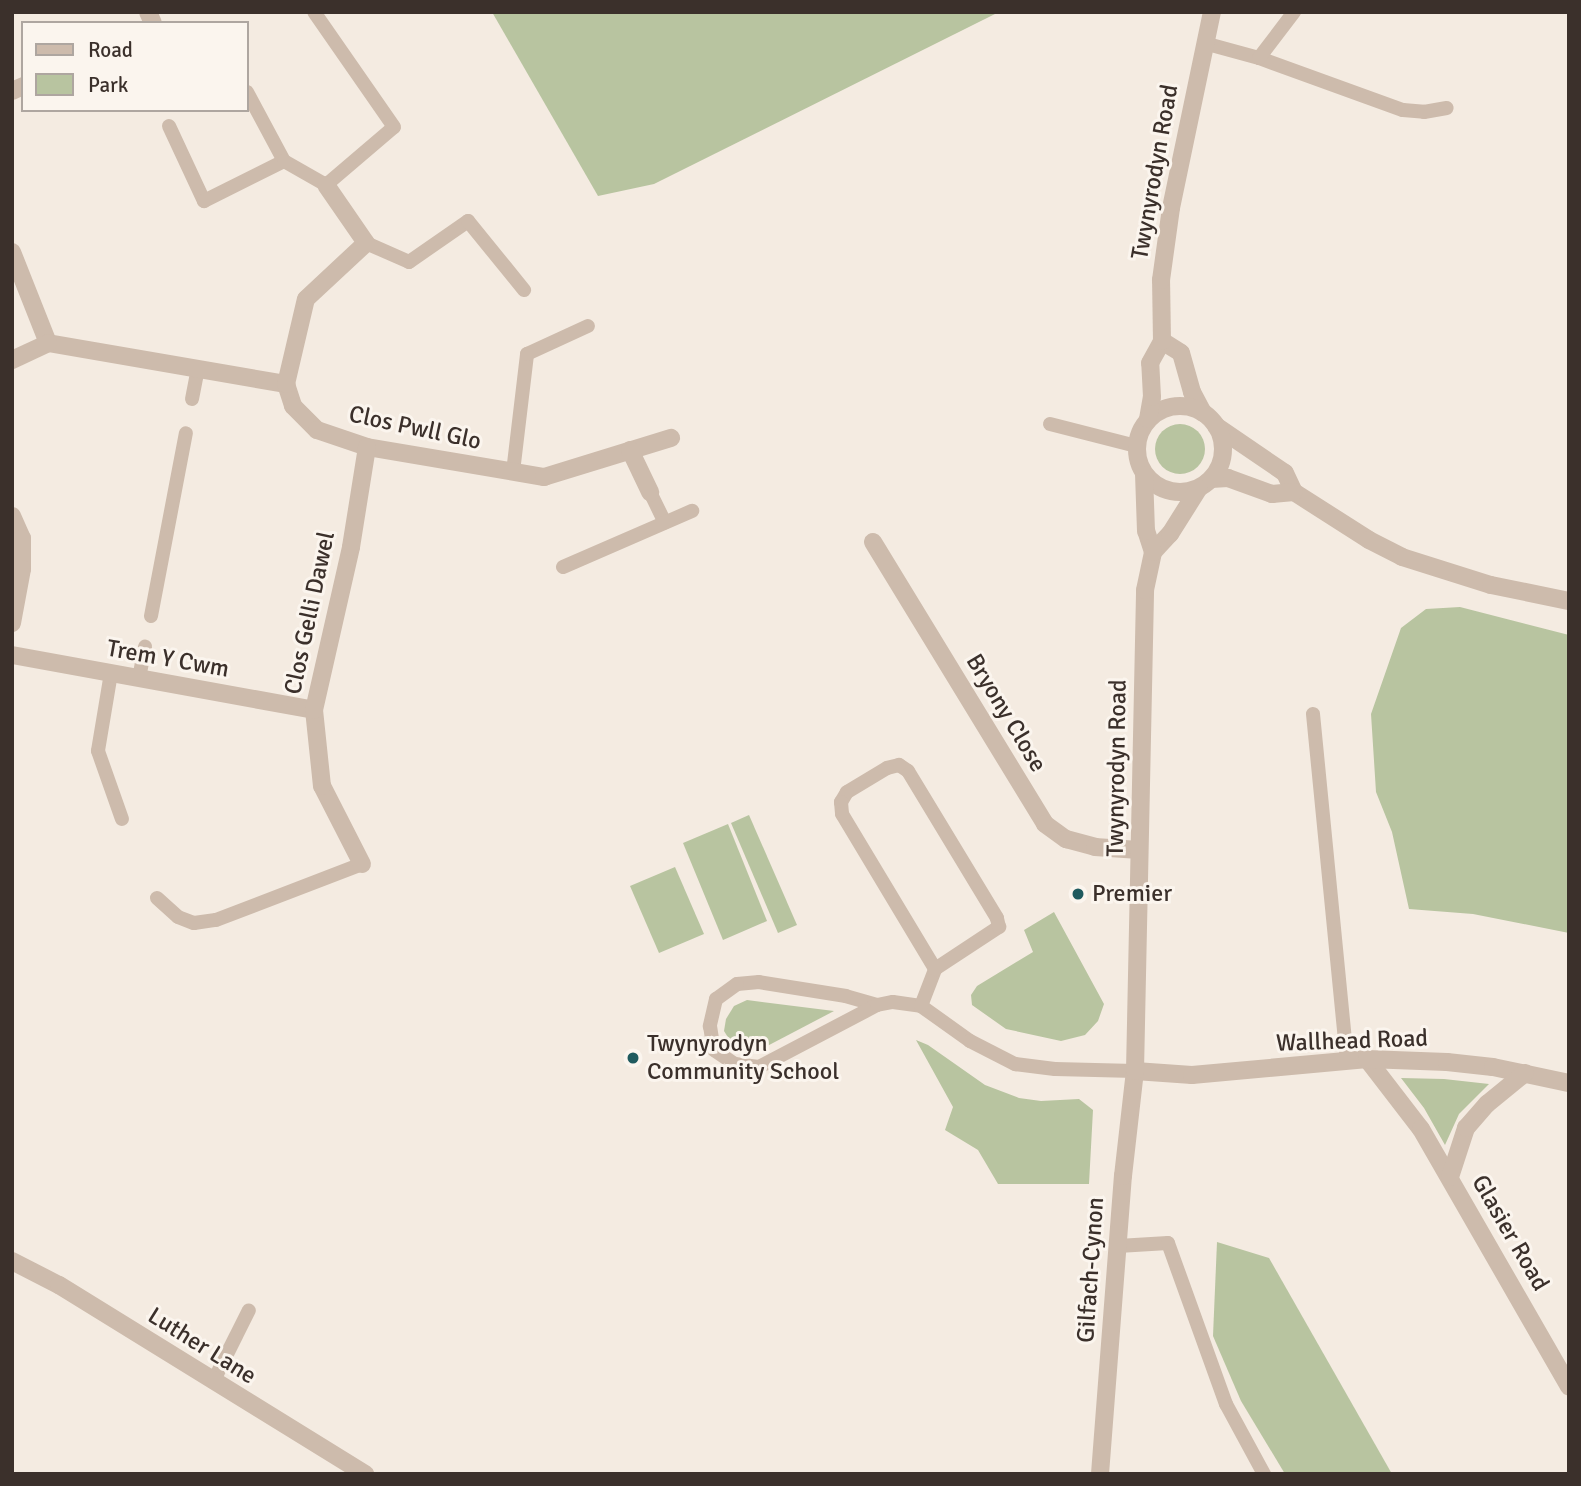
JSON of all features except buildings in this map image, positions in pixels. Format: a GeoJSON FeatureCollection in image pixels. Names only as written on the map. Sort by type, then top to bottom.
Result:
{"type":"FeatureCollection","features":[{"type":"Feature","properties":{"kind":"street","name":"Twynyrodyn Road"},"geometry":{"type":"LineString","coordinates":[[1135,1071],[1145,590],[1153,552],[1146,531],[1144,475],[1138,462],[1136,446],[1148,419],[1152,397],[1150,362],[1162,341],[1161,280],[1171,208],[1212,12]]}},
{"type":"Feature","properties":{"kind":"street"},"geometry":{"type":"LineString","coordinates":[[12,360],[48,344],[286,384],[306,299],[366,243],[326,185]]}},
{"type":"Feature","properties":{"kind":"street"},"geometry":{"type":"LineString","coordinates":[[12,252],[48,344]]}},
{"type":"Feature","properties":{"kind":"street","name":"Twynyrodyn Road"},"geometry":{"type":"LineString","coordinates":[[1153,552],[1170,534],[1220,466],[1223,452],[1221,437],[1192,392],[1181,353],[1162,341]]}},
{"type":"Feature","properties":{"kind":"street","name":"Clos Pwll Glo"},"geometry":{"type":"LineString","coordinates":[[286,384],[293,406],[317,429],[367,447],[544,477],[670,438]]}},
{"type":"Feature","properties":{"kind":"street"},"geometry":{"type":"LineString","coordinates":[[1148,419],[1174,406],[1190,407],[1285,473],[1294,492],[1369,540],[1402,557],[1491,585],[1569,601]]}},
{"type":"Feature","properties":{"kind":"street","name":"Clos Gelli Dawel"},"geometry":{"type":"LineString","coordinates":[[362,864],[322,786],[314,710],[351,547],[367,447]]}},
{"type":"Feature","properties":{"kind":"street"},"geometry":{"type":"LineString","coordinates":[[630,450],[650,492]]}},
{"type":"Feature","properties":{"kind":"street"},"geometry":{"type":"LineString","coordinates":[[1144,475],[1169,492],[1184,492],[1228,478],[1272,494],[1294,492]]}},
{"type":"Feature","properties":{"kind":"street"},"geometry":{"type":"LineString","coordinates":[[12,516],[22,538],[22,569],[12,623]]}},
{"type":"Feature","properties":{"kind":"street","name":"Bryony Close"},"geometry":{"type":"LineString","coordinates":[[873,542],[1045,824],[1066,839],[1095,847],[1139,850]]}},
{"type":"Feature","properties":{"kind":"street","name":"Trem Y Cwm"},"geometry":{"type":"LineString","coordinates":[[12,655],[314,710]]}},
{"type":"Feature","properties":{"kind":"street","name":"Wallhead Road"},"geometry":{"type":"LineString","coordinates":[[1135,1071],[1192,1075],[1367,1059],[1447,1062],[1525,1073],[1569,1083]]}},
{"type":"Feature","properties":{"kind":"street","name":"Glasier Road"},"geometry":{"type":"LineString","coordinates":[[1367,1059],[1421,1129],[1569,1386]]}},
{"type":"Feature","properties":{"kind":"street","name":"Gilfach-Cynon"},"geometry":{"type":"LineString","coordinates":[[1100,1474],[1135,1071]]}},
{"type":"Feature","properties":{"kind":"street","name":"Glasier Road"},"geometry":{"type":"LineString","coordinates":[[1450,1177],[1466,1128],[1487,1104],[1525,1073]]}},
{"type":"Feature","properties":{"kind":"street","name":"Luther Lane"},"geometry":{"type":"LineString","coordinates":[[12,1262],[59,1286],[365,1474]]}},
{"type":"Feature","properties":{"kind":"lane"},"geometry":{"type":"LineString","coordinates":[[248,94],[284,161],[326,185],[394,127],[314,12]]}},
{"type":"Feature","properties":{"kind":"lane"},"geometry":{"type":"LineString","coordinates":[[1259,58],[1294,12]]}},
{"type":"Feature","properties":{"kind":"lane"},"geometry":{"type":"LineString","coordinates":[[1204,43],[1259,58],[1403,110],[1424,112],[1447,108]]}},
{"type":"Feature","properties":{"kind":"lane"},"geometry":{"type":"LineString","coordinates":[[169,126],[204,201],[284,161]]}},
{"type":"Feature","properties":{"kind":"lane"},"geometry":{"type":"LineString","coordinates":[[366,243],[410,262],[468,221],[524,290]]}},
{"type":"Feature","properties":{"kind":"lane"},"geometry":{"type":"LineString","coordinates":[[513,472],[527,354],[588,326]]}},
{"type":"Feature","properties":{"kind":"lane"},"geometry":{"type":"LineString","coordinates":[[192,399],[198,369]]}},
{"type":"Feature","properties":{"kind":"lane"},"geometry":{"type":"LineString","coordinates":[[1050,424],[1136,446]]}},
{"type":"Feature","properties":{"kind":"lane"},"geometry":{"type":"LineString","coordinates":[[151,616],[186,433]]}},
{"type":"Feature","properties":{"kind":"lane"},"geometry":{"type":"LineString","coordinates":[[650,492],[665,523]]}},
{"type":"Feature","properties":{"kind":"lane"},"geometry":{"type":"LineString","coordinates":[[563,567],[692,511]]}},
{"type":"Feature","properties":{"kind":"lane"},"geometry":{"type":"LineString","coordinates":[[139,678],[145,647]]}},
{"type":"Feature","properties":{"kind":"lane"},"geometry":{"type":"LineString","coordinates":[[111,673],[98,751],[122,819]]}},
{"type":"Feature","properties":{"kind":"lane"},"geometry":{"type":"LineString","coordinates":[[1313,714],[1347,1061]]}},
{"type":"Feature","properties":{"kind":"lane"},"geometry":{"type":"LineString","coordinates":[[921,1006],[935,969],[999,928],[998,918],[908,771],[899,765],[887,768],[847,792],[841,802],[842,814],[935,969]]}},
{"type":"Feature","properties":{"kind":"lane"},"geometry":{"type":"LineString","coordinates":[[157,898],[178,917],[194,923],[216,920],[362,864]]}},
{"type":"Feature","properties":{"kind":"lane"},"geometry":{"type":"LineString","coordinates":[[877,1005],[846,996],[759,982],[737,984],[716,999],[710,1026],[714,1050],[735,1063],[759,1067],[877,1005],[893,1002],[921,1006],[970,1041],[1015,1064],[1055,1069],[1135,1071]]}},
{"type":"Feature","properties":{"kind":"lane"},"geometry":{"type":"LineString","coordinates":[[1118,1246],[1168,1243],[1226,1404],[1264,1474]]}},
{"type":"Feature","properties":{"kind":"lane"},"geometry":{"type":"LineString","coordinates":[[213,1382],[249,1310]]}},
{"type":"Feature","properties":{"kind":"green space"},"geometry":{"type":"Polygon","coordinates":[[[492,12],[999,12],[654,184],[598,196],[492,12]]]}},
{"type":"Feature","properties":{"kind":"green space"},"geometry":{"type":"Polygon","coordinates":[[[1180,424],[1197,432],[1205,449],[1197,466],[1180,474],[1163,466],[1155,449],[1163,432],[1180,424]]]}},
{"type":"Feature","properties":{"kind":"green space"},"geometry":{"type":"Polygon","coordinates":[[[1460,607],[1569,635],[1569,933],[1473,914],[1409,909],[1392,832],[1376,792],[1371,714],[1401,628],[1426,609],[1460,607]]]}},
{"type":"Feature","properties":{"kind":"green space"},"geometry":{"type":"Polygon","coordinates":[[[749,815],[797,925],[778,933],[731,823],[749,815]]]}},
{"type":"Feature","properties":{"kind":"green space"},"geometry":{"type":"Polygon","coordinates":[[[728,824],[767,921],[723,940],[683,843],[728,824]]]}},
{"type":"Feature","properties":{"kind":"green space"},"geometry":{"type":"Polygon","coordinates":[[[675,867],[704,934],[659,953],[630,886],[675,867]]]}},
{"type":"Feature","properties":{"kind":"green space"},"geometry":{"type":"Polygon","coordinates":[[[1054,912],[1104,1004],[1098,1021],[1085,1035],[1061,1041],[1006,1029],[972,1005],[971,995],[977,986],[1033,952],[1024,930],[1054,912]]]}},
{"type":"Feature","properties":{"kind":"green space"},"geometry":{"type":"Polygon","coordinates":[[[747,1000],[834,1011],[754,1053],[736,1050],[724,1031],[726,1019],[734,1006],[747,1000]]]}},
{"type":"Feature","properties":{"kind":"green space"},"geometry":{"type":"Polygon","coordinates":[[[916,1040],[928,1045],[985,1085],[1019,1098],[1041,1101],[1079,1099],[1093,1110],[1089,1184],[998,1184],[978,1150],[945,1130],[953,1107],[916,1040]]]}},
{"type":"Feature","properties":{"kind":"green space"},"geometry":{"type":"Polygon","coordinates":[[[1401,1078],[1489,1084],[1459,1114],[1445,1145],[1424,1108],[1401,1078]]]}},
{"type":"Feature","properties":{"kind":"green space"},"geometry":{"type":"Polygon","coordinates":[[[1217,1242],[1269,1258],[1392,1474],[1285,1474],[1241,1401],[1213,1336],[1217,1242]]]}},
{"type":"Feature","properties":{"kind":"place","name":"Premier"},"geometry":{"type":"Point","coordinates":[1078,894]}},
{"type":"Feature","properties":{"kind":"place","name":"Twynyrodyn Community School"},"geometry":{"type":"Point","coordinates":[633,1058]}}]}
